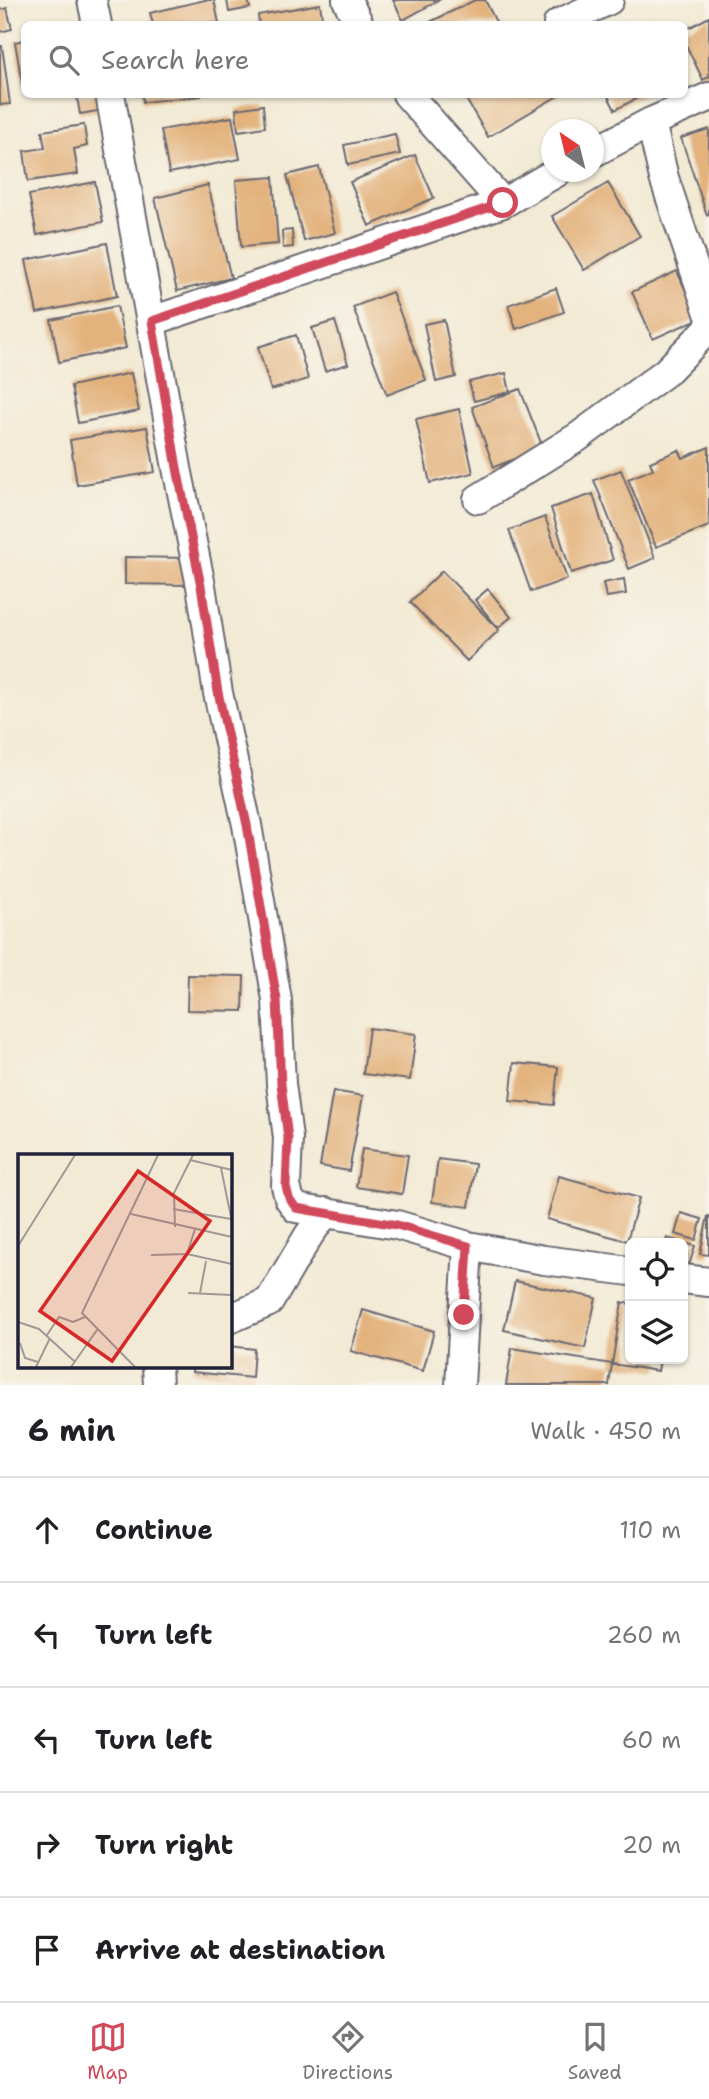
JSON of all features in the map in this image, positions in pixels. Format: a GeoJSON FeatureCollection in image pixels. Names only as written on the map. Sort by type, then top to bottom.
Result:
{"type":"FeatureCollection","features":[{"type":"Feature","properties":{"kind":"street"},"geometry":{"type":"LineString","coordinates":[[92,0],[96,21]]}},
{"type":"Feature","properties":{"kind":"street"},"geometry":{"type":"LineString","coordinates":[[347,0],[358,21]]}},
{"type":"Feature","properties":{"kind":"street"},"geometry":{"type":"LineString","coordinates":[[564,21],[609,0]]}},
{"type":"Feature","properties":{"kind":"street"},"geometry":{"type":"LineString","coordinates":[[604,146],[709,97]]}},
{"type":"Feature","properties":{"kind":"street"},"geometry":{"type":"LineString","coordinates":[[111,98],[177,468],[201,586],[218,692],[247,825],[277,1000],[281,1084],[288,1138],[287,1194],[296,1208],[397,1225],[468,1246],[544,1260],[625,1270]]}},
{"type":"Feature","properties":{"kind":"street"},"geometry":{"type":"LineString","coordinates":[[412,98],[503,203]]}},
{"type":"Feature","properties":{"kind":"street"},"geometry":{"type":"LineString","coordinates":[[651,122],[664,178],[709,313]]}},
{"type":"Feature","properties":{"kind":"street"},"geometry":{"type":"LineString","coordinates":[[152,321],[503,203],[541,181]]}},
{"type":"Feature","properties":{"kind":"street"},"geometry":{"type":"LineString","coordinates":[[478,499],[578,437],[666,372],[709,328]]}},
{"type":"Feature","properties":{"kind":"street"},"geometry":{"type":"LineString","coordinates":[[231,1318],[269,1302],[326,1212]]}},
{"type":"Feature","properties":{"kind":"street"},"geometry":{"type":"LineString","coordinates":[[460,1385],[468,1246]]}},
{"type":"Feature","properties":{"kind":"street"},"geometry":{"type":"LineString","coordinates":[[688,1280],[709,1282]]}},
{"type":"Feature","properties":{"kind":"street"},"geometry":{"type":"LineString","coordinates":[[157,1367],[158,1385]]}},
{"type":"Feature","properties":{"kind":"building"},"geometry":{"type":"Polygon","coordinates":[[[214,0],[219,21],[152,21],[150,13],[214,0]]]}},
{"type":"Feature","properties":{"kind":"building"},"geometry":{"type":"Polygon","coordinates":[[[227,0],[248,0],[250,8],[229,12],[227,0]]]}},
{"type":"Feature","properties":{"kind":"building"},"geometry":{"type":"Polygon","coordinates":[[[393,0],[439,0],[403,20],[393,0]]]}},
{"type":"Feature","properties":{"kind":"building"},"geometry":{"type":"Polygon","coordinates":[[[475,0],[485,0],[496,21],[432,21],[475,0]]]}},
{"type":"Feature","properties":{"kind":"building"},"geometry":{"type":"Polygon","coordinates":[[[320,4],[323,21],[259,21],[258,15],[320,4]]]}},
{"type":"Feature","properties":{"kind":"building"},"geometry":{"type":"Polygon","coordinates":[[[7,8],[12,29],[0,32],[0,10],[7,8]]]}},
{"type":"Feature","properties":{"kind":"building"},"geometry":{"type":"Polygon","coordinates":[[[709,17],[709,77],[703,80],[688,49],[688,28],[709,17]]]}},
{"type":"Feature","properties":{"kind":"building"},"geometry":{"type":"Polygon","coordinates":[[[21,41],[21,77],[15,42],[21,41]]]}},
{"type":"Feature","properties":{"kind":"building"},"geometry":{"type":"Polygon","coordinates":[[[0,46],[10,104],[0,105],[0,46]]]}},
{"type":"Feature","properties":{"kind":"building"},"geometry":{"type":"Polygon","coordinates":[[[77,98],[101,98],[103,110],[80,114],[77,98]]]}},
{"type":"Feature","properties":{"kind":"building"},"geometry":{"type":"Polygon","coordinates":[[[142,98],[182,98],[143,102],[142,98]]]}},
{"type":"Feature","properties":{"kind":"building"},"geometry":{"type":"Polygon","coordinates":[[[468,98],[554,98],[488,137],[468,98]]]}},
{"type":"Feature","properties":{"kind":"building"},"geometry":{"type":"Polygon","coordinates":[[[609,98],[638,98],[615,110],[609,98]]]}},
{"type":"Feature","properties":{"kind":"building"},"geometry":{"type":"Polygon","coordinates":[[[263,105],[265,127],[238,131],[236,109],[263,105]]]}},
{"type":"Feature","properties":{"kind":"building"},"geometry":{"type":"Polygon","coordinates":[[[232,117],[240,159],[169,173],[161,130],[232,117]]]}},
{"type":"Feature","properties":{"kind":"building"},"geometry":{"type":"Polygon","coordinates":[[[84,125],[87,146],[74,149],[78,174],[28,181],[24,151],[45,148],[42,131],[84,125]]]}},
{"type":"Feature","properties":{"kind":"building"},"geometry":{"type":"Polygon","coordinates":[[[709,129],[709,214],[707,215],[681,138],[709,129]]]}},
{"type":"Feature","properties":{"kind":"building"},"geometry":{"type":"Polygon","coordinates":[[[395,134],[400,154],[348,165],[344,145],[395,134]]]}},
{"type":"Feature","properties":{"kind":"building"},"geometry":{"type":"Polygon","coordinates":[[[415,155],[434,198],[369,226],[350,182],[415,155]]]}},
{"type":"Feature","properties":{"kind":"building"},"geometry":{"type":"Polygon","coordinates":[[[319,167],[335,233],[304,241],[287,175],[319,167]]]}},
{"type":"Feature","properties":{"kind":"building"},"geometry":{"type":"Polygon","coordinates":[[[273,177],[278,244],[241,247],[236,180],[273,177]]]}},
{"type":"Feature","properties":{"kind":"building"},"geometry":{"type":"Polygon","coordinates":[[[95,182],[103,222],[37,235],[29,195],[95,182]]]}},
{"type":"Feature","properties":{"kind":"building"},"geometry":{"type":"Polygon","coordinates":[[[608,183],[640,236],[584,270],[552,216],[608,183]]]}},
{"type":"Feature","properties":{"kind":"building"},"geometry":{"type":"Polygon","coordinates":[[[208,185],[231,278],[177,291],[155,198],[208,185]]]}},
{"type":"Feature","properties":{"kind":"building"},"geometry":{"type":"Polygon","coordinates":[[[292,230],[293,247],[283,248],[282,231],[292,230]]]}},
{"type":"Feature","properties":{"kind":"building"},"geometry":{"type":"Polygon","coordinates":[[[107,243],[117,296],[37,313],[26,260],[107,243]]]}},
{"type":"Feature","properties":{"kind":"building"},"geometry":{"type":"Polygon","coordinates":[[[677,271],[698,319],[653,339],[632,292],[677,271]]]}},
{"type":"Feature","properties":{"kind":"building"},"geometry":{"type":"Polygon","coordinates":[[[556,288],[564,312],[516,329],[508,305],[556,288]]]}},
{"type":"Feature","properties":{"kind":"building"},"geometry":{"type":"Polygon","coordinates":[[[392,292],[426,380],[387,395],[353,307],[392,292]]]}},
{"type":"Feature","properties":{"kind":"building"},"geometry":{"type":"Polygon","coordinates":[[[117,306],[126,348],[59,362],[51,320],[117,306]]]}},
{"type":"Feature","properties":{"kind":"building"},"geometry":{"type":"Polygon","coordinates":[[[444,320],[456,377],[436,382],[424,324],[444,320]]]}},
{"type":"Feature","properties":{"kind":"building"},"geometry":{"type":"Polygon","coordinates":[[[335,321],[348,364],[325,371],[312,328],[335,321]]]}},
{"type":"Feature","properties":{"kind":"building"},"geometry":{"type":"Polygon","coordinates":[[[296,335],[308,379],[271,390],[258,347],[296,335]]]}},
{"type":"Feature","properties":{"kind":"building"},"geometry":{"type":"Polygon","coordinates":[[[131,373],[139,411],[78,423],[71,386],[131,373]]]}},
{"type":"Feature","properties":{"kind":"building"},"geometry":{"type":"Polygon","coordinates":[[[506,373],[510,392],[474,401],[469,382],[506,373]]]}},
{"type":"Feature","properties":{"kind":"building"},"geometry":{"type":"Polygon","coordinates":[[[520,389],[543,448],[494,467],[472,407],[520,389]]]}},
{"type":"Feature","properties":{"kind":"building"},"geometry":{"type":"Polygon","coordinates":[[[459,409],[473,473],[430,483],[416,419],[459,409]]]}},
{"type":"Feature","properties":{"kind":"building"},"geometry":{"type":"Polygon","coordinates":[[[147,427],[155,472],[77,485],[70,440],[147,427]]]}},
{"type":"Feature","properties":{"kind":"building"},"geometry":{"type":"Polygon","coordinates":[[[709,447],[709,526],[656,547],[628,479],[653,469],[650,462],[679,450],[683,458],[709,447]]]}},
{"type":"Feature","properties":{"kind":"building"},"geometry":{"type":"Polygon","coordinates":[[[621,470],[655,558],[629,569],[594,480],[621,470]]]}},
{"type":"Feature","properties":{"kind":"building"},"geometry":{"type":"Polygon","coordinates":[[[593,494],[613,560],[571,573],[551,508],[593,494]]]}},
{"type":"Feature","properties":{"kind":"building"},"geometry":{"type":"Polygon","coordinates":[[[545,517],[567,579],[531,592],[509,530],[545,517]]]}},
{"type":"Feature","properties":{"kind":"building"},"geometry":{"type":"Polygon","coordinates":[[[125,557],[187,558],[187,585],[125,584],[125,557]]]}},
{"type":"Feature","properties":{"kind":"building"},"geometry":{"type":"Polygon","coordinates":[[[442,571],[499,630],[467,661],[410,602],[442,571]]]}},
{"type":"Feature","properties":{"kind":"building"},"geometry":{"type":"Polygon","coordinates":[[[624,579],[626,594],[606,597],[603,583],[624,579]]]}},
{"type":"Feature","properties":{"kind":"building"},"geometry":{"type":"Polygon","coordinates":[[[488,589],[511,617],[498,628],[475,600],[488,589]]]}},
{"type":"Feature","properties":{"kind":"building"},"geometry":{"type":"Polygon","coordinates":[[[188,975],[244,976],[243,1011],[187,1010],[188,975]]]}},
{"type":"Feature","properties":{"kind":"building"},"geometry":{"type":"Polygon","coordinates":[[[369,1028],[416,1034],[410,1080],[363,1074],[369,1028]]]}},
{"type":"Feature","properties":{"kind":"building"},"geometry":{"type":"Polygon","coordinates":[[[514,1063],[558,1067],[554,1105],[510,1101],[514,1063]]]}},
{"type":"Feature","properties":{"kind":"building"},"geometry":{"type":"Polygon","coordinates":[[[333,1091],[363,1096],[349,1171],[320,1166],[333,1091]]]}},
{"type":"Feature","properties":{"kind":"building"},"geometry":{"type":"Polygon","coordinates":[[[362,1149],[408,1155],[402,1194],[356,1187],[362,1149]]]}},
{"type":"Feature","properties":{"kind":"building"},"geometry":{"type":"Polygon","coordinates":[[[438,1159],[475,1164],[469,1207],[432,1202],[438,1159]]]}},
{"type":"Feature","properties":{"kind":"building"},"geometry":{"type":"Polygon","coordinates":[[[559,1176],[639,1198],[625,1240],[547,1219],[559,1176]]]}},
{"type":"Feature","properties":{"kind":"building"},"geometry":{"type":"Polygon","coordinates":[[[681,1213],[702,1219],[696,1240],[675,1234],[681,1213]]]}},
{"type":"Feature","properties":{"kind":"building"},"geometry":{"type":"Polygon","coordinates":[[[709,1216],[709,1255],[700,1254],[709,1216]]]}},
{"type":"Feature","properties":{"kind":"building"},"geometry":{"type":"Polygon","coordinates":[[[688,1244],[695,1246],[688,1269],[688,1244]]]}},
{"type":"Feature","properties":{"kind":"building"},"geometry":{"type":"Polygon","coordinates":[[[515,1281],[596,1298],[585,1348],[504,1330],[515,1281]]]}},
{"type":"Feature","properties":{"kind":"building"},"geometry":{"type":"Polygon","coordinates":[[[622,1302],[625,1303],[625,1364],[659,1364],[658,1371],[612,1364],[622,1302]]]}},
{"type":"Feature","properties":{"kind":"building"},"geometry":{"type":"Polygon","coordinates":[[[363,1310],[434,1331],[423,1371],[351,1351],[363,1310]]]}},
{"type":"Feature","properties":{"kind":"building"},"geometry":{"type":"Polygon","coordinates":[[[231,1346],[254,1349],[252,1378],[192,1372],[192,1367],[231,1367],[231,1346]]]}},
{"type":"Feature","properties":{"kind":"building"},"geometry":{"type":"Polygon","coordinates":[[[512,1348],[612,1364],[609,1385],[506,1385],[512,1348]]]}},
{"type":"Feature","properties":{"kind":"route"},"geometry":{"type":"LineString","coordinates":[[464,1315],[468,1246],[397,1225],[296,1208],[287,1194],[288,1138],[281,1084],[277,1000],[247,825],[218,692],[152,321],[503,203]]}}]}
